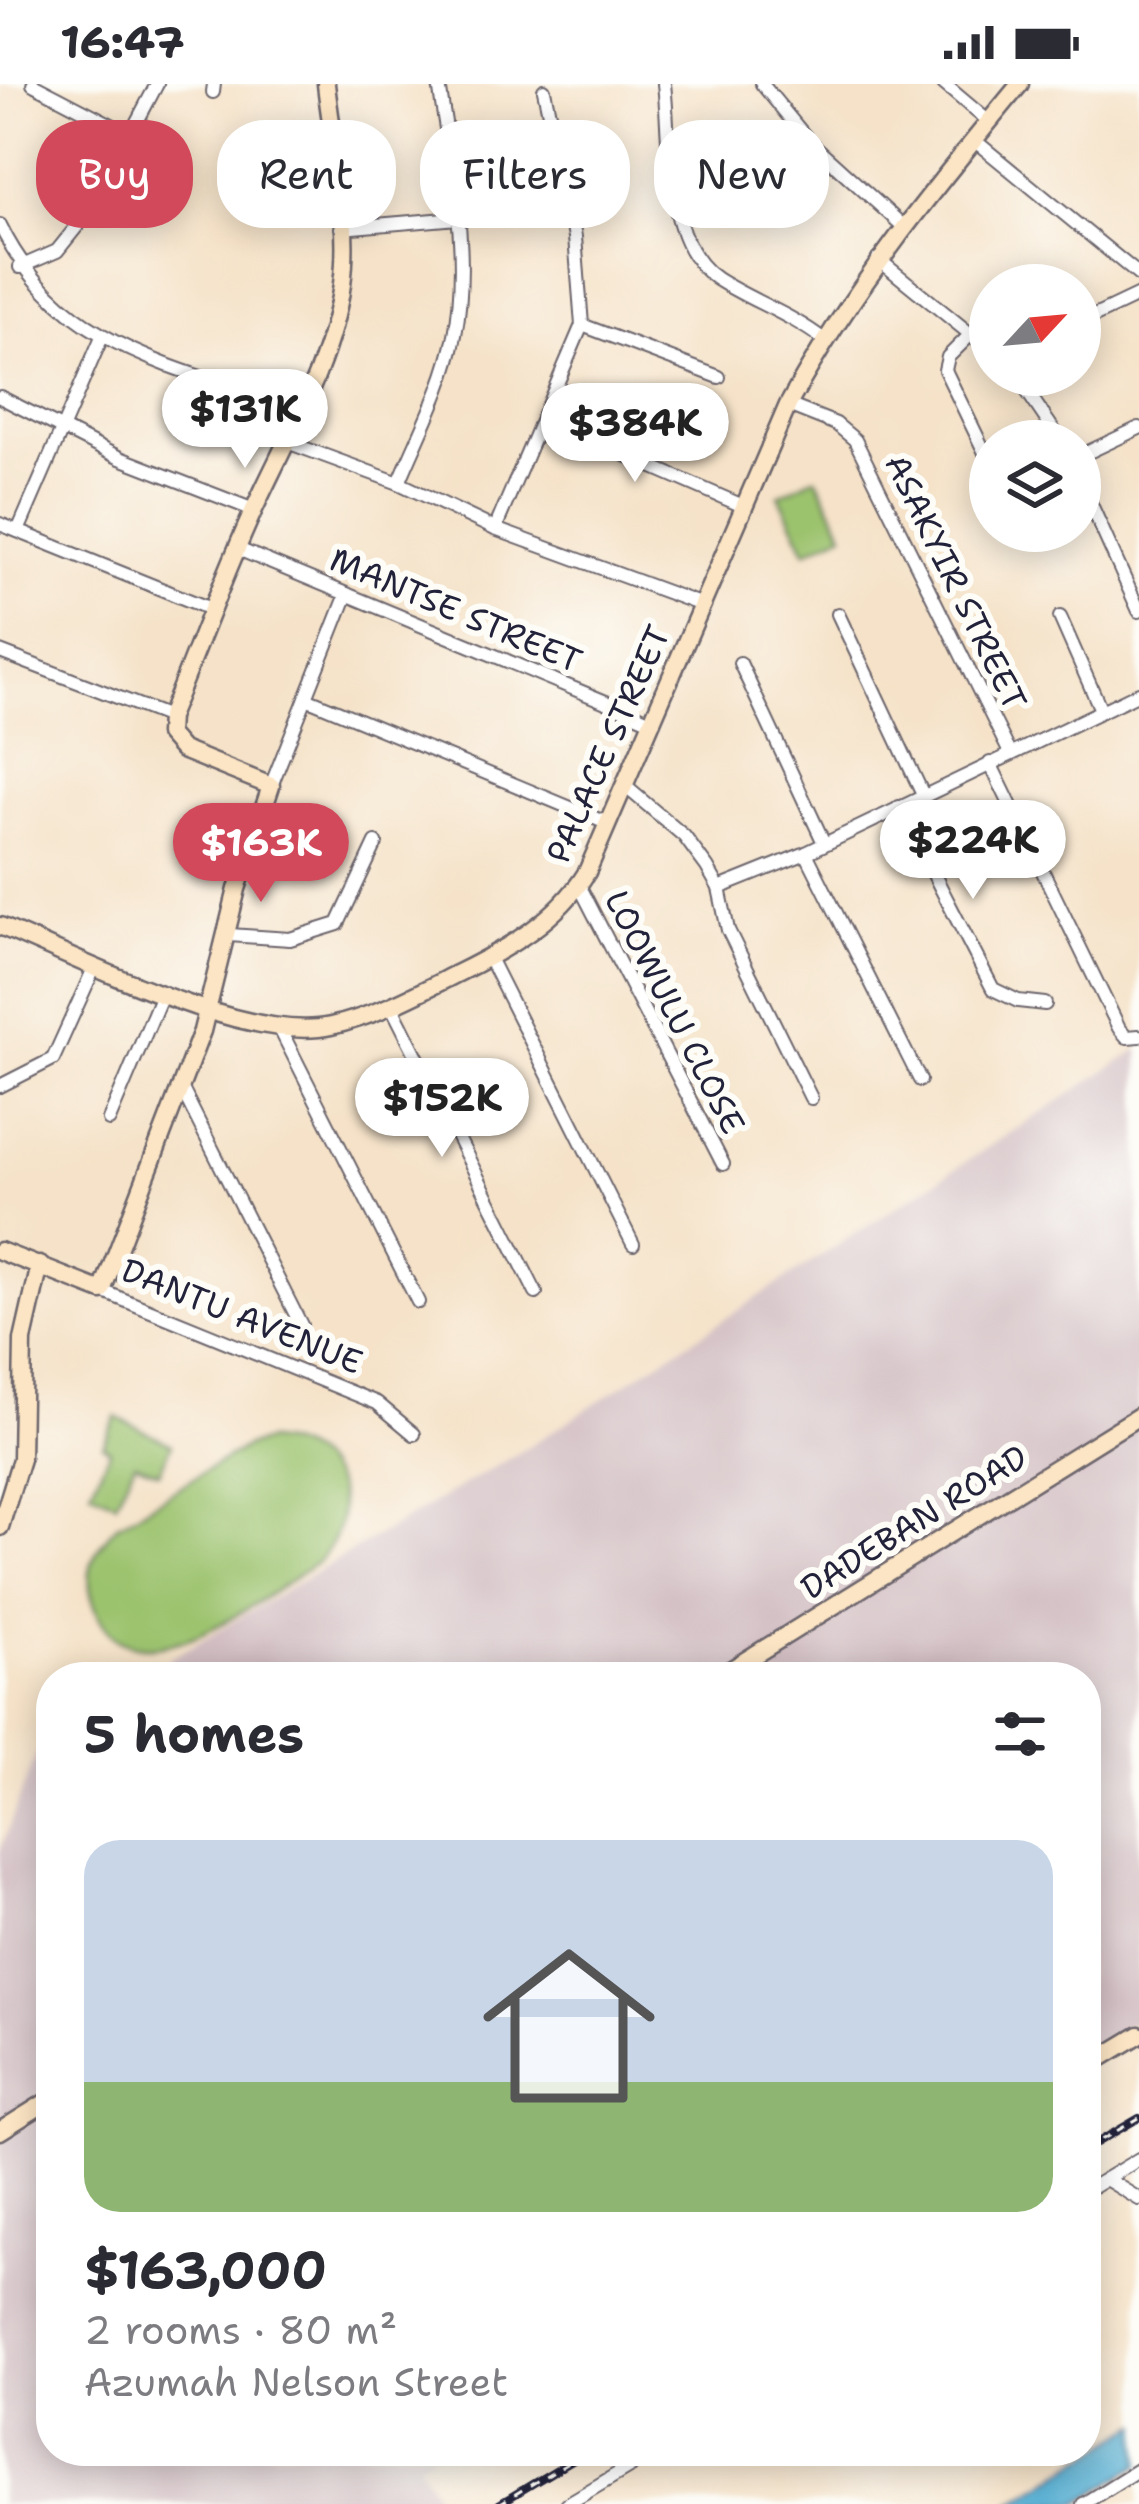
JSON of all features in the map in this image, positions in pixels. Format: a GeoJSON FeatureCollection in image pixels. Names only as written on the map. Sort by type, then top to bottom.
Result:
{"type":"FeatureCollection","features":[{"type":"Feature","properties":{"kind":"street"},"geometry":{"type":"LineString","coordinates":[[34,84],[102,120]]}},
{"type":"Feature","properties":{"kind":"street"},"geometry":{"type":"LineString","coordinates":[[139,120],[157,84]]}},
{"type":"Feature","properties":{"kind":"street"},"geometry":{"type":"LineString","coordinates":[[326,84],[330,120]]}},
{"type":"Feature","properties":{"kind":"street"},"geometry":{"type":"LineString","coordinates":[[439,84],[444,120]]}},
{"type":"Feature","properties":{"kind":"street"},"geometry":{"type":"LineString","coordinates":[[664,84],[679,217],[694,255],[716,278],[824,340]]}},
{"type":"Feature","properties":{"kind":"street"},"geometry":{"type":"LineString","coordinates":[[763,84],[808,140],[902,226]]}},
{"type":"Feature","properties":{"kind":"street"},"geometry":{"type":"LineString","coordinates":[[944,84],[988,122]]}},
{"type":"Feature","properties":{"kind":"street","name":"PALACE STREET"},"geometry":{"type":"LineString","coordinates":[[0,926],[209,1010],[278,1024],[334,1026],[391,1005],[489,958],[543,923],[579,885],[609,824],[743,506],[788,405],[824,340],[902,226],[1020,84]]}},
{"type":"Feature","properties":{"kind":"street"},"geometry":{"type":"LineString","coordinates":[[495,529],[582,325],[575,238],[544,90]]}},
{"type":"Feature","properties":{"kind":"street"},"geometry":{"type":"LineString","coordinates":[[974,140],[1139,275]]}},
{"type":"Feature","properties":{"kind":"street"},"geometry":{"type":"LineString","coordinates":[[0,225],[20,267],[63,312],[101,339],[300,410]]}},
{"type":"Feature","properties":{"kind":"street"},"geometry":{"type":"LineString","coordinates":[[20,267],[56,250],[75,228]]}},
{"type":"Feature","properties":{"kind":"street"},"geometry":{"type":"LineString","coordinates":[[271,786],[182,750],[168,734],[169,717],[254,510],[290,443],[335,320],[343,280],[341,228]]}},
{"type":"Feature","properties":{"kind":"street"},"geometry":{"type":"LineString","coordinates":[[399,483],[454,340],[460,303],[458,228]]}},
{"type":"Feature","properties":{"kind":"street"},"geometry":{"type":"LineString","coordinates":[[878,259],[969,333]]}},
{"type":"Feature","properties":{"kind":"street"},"geometry":{"type":"LineString","coordinates":[[1101,313],[1139,296]]}},
{"type":"Feature","properties":{"kind":"street"},"geometry":{"type":"LineString","coordinates":[[582,325],[719,377]]}},
{"type":"Feature","properties":{"kind":"street"},"geometry":{"type":"LineString","coordinates":[[969,335],[945,370],[969,420]]}},
{"type":"Feature","properties":{"kind":"street"},"geometry":{"type":"LineString","coordinates":[[18,531],[101,339]]}},
{"type":"Feature","properties":{"kind":"street"},"geometry":{"type":"LineString","coordinates":[[0,397],[120,458],[254,510]]}},
{"type":"Feature","properties":{"kind":"street","name":"ASAKYIR STREET"},"geometry":{"type":"LineString","coordinates":[[788,405],[836,424],[855,440],[1010,753]]}},
{"type":"Feature","properties":{"kind":"street"},"geometry":{"type":"LineString","coordinates":[[545,420],[743,506]]}},
{"type":"Feature","properties":{"kind":"street"},"geometry":{"type":"LineString","coordinates":[[1101,446],[1139,428]]}},
{"type":"Feature","properties":{"kind":"street"},"geometry":{"type":"LineString","coordinates":[[290,443],[399,483],[495,529],[702,605]]}},
{"type":"Feature","properties":{"kind":"street"},"geometry":{"type":"LineString","coordinates":[[0,524],[213,610]]}},
{"type":"Feature","properties":{"kind":"street"},"geometry":{"type":"LineString","coordinates":[[1101,526],[1139,611]]}},
{"type":"Feature","properties":{"kind":"street","name":"MANTSE STREET"},"geometry":{"type":"LineString","coordinates":[[238,549],[654,722]]}},
{"type":"Feature","properties":{"kind":"street"},"geometry":{"type":"LineString","coordinates":[[1124,577],[1139,569]]}},
{"type":"Feature","properties":{"kind":"street"},"geometry":{"type":"LineString","coordinates":[[102,1291],[209,1010],[237,889],[271,786],[347,594]]}},
{"type":"Feature","properties":{"kind":"street"},"geometry":{"type":"LineString","coordinates":[[838,614],[923,795]]}},
{"type":"Feature","properties":{"kind":"street"},"geometry":{"type":"LineString","coordinates":[[1060,617],[1102,710]]}},
{"type":"Feature","properties":{"kind":"street"},"geometry":{"type":"LineString","coordinates":[[0,652],[169,717]]}},
{"type":"Feature","properties":{"kind":"street"},"geometry":{"type":"LineString","coordinates":[[740,663],[824,843]]}},
{"type":"Feature","properties":{"kind":"street"},"geometry":{"type":"LineString","coordinates":[[719,888],[806,853],[1139,693]]}},
{"type":"Feature","properties":{"kind":"street"},"geometry":{"type":"LineString","coordinates":[[306,698],[609,824]]}},
{"type":"Feature","properties":{"kind":"street"},"geometry":{"type":"LineString","coordinates":[[990,763],[1133,1037]]}},
{"type":"Feature","properties":{"kind":"street"},"geometry":{"type":"LineString","coordinates":[[625,786],[685,836],[719,888],[728,930],[811,1097]]}},
{"type":"Feature","properties":{"kind":"street"},"geometry":{"type":"LineString","coordinates":[[899,807],[993,988],[1018,1001],[1046,1004]]}},
{"type":"Feature","properties":{"kind":"street"},"geometry":{"type":"LineString","coordinates":[[229,935],[290,939],[338,924],[376,843]]}},
{"type":"Feature","properties":{"kind":"street"},"geometry":{"type":"LineString","coordinates":[[806,853],[920,1080]]}},
{"type":"Feature","properties":{"kind":"street","name":"LOOWULU CLOSE"},"geometry":{"type":"LineString","coordinates":[[579,885],[723,1164]]}},
{"type":"Feature","properties":{"kind":"street"},"geometry":{"type":"LineString","coordinates":[[489,958],[633,1244]]}},
{"type":"Feature","properties":{"kind":"street"},"geometry":{"type":"LineString","coordinates":[[0,1086],[53,1059],[95,966]]}},
{"type":"Feature","properties":{"kind":"street"},"geometry":{"type":"LineString","coordinates":[[109,1120],[163,992]]}},
{"type":"Feature","properties":{"kind":"street"},"geometry":{"type":"LineString","coordinates":[[391,1005],[536,1293]]}},
{"type":"Feature","properties":{"kind":"street"},"geometry":{"type":"LineString","coordinates":[[278,1024],[418,1302]]}},
{"type":"Feature","properties":{"kind":"street"},"geometry":{"type":"LineString","coordinates":[[181,1088],[302,1325]]}},
{"type":"Feature","properties":{"kind":"street","name":"DANTU AVENUE"},"geometry":{"type":"LineString","coordinates":[[0,1251],[377,1403],[414,1434]]}},
{"type":"Feature","properties":{"kind":"street"},"geometry":{"type":"LineString","coordinates":[[0,1526],[21,1459],[23,1340],[40,1265]]}},
{"type":"Feature","properties":{"kind":"street","name":"DADEBAN ROAD"},"geometry":{"type":"LineString","coordinates":[[743,1662],[1139,1416]]}},
{"type":"Feature","properties":{"kind":"street"},"geometry":{"type":"LineString","coordinates":[[1101,2058],[1139,2035]]}},
{"type":"Feature","properties":{"kind":"street"},"geometry":{"type":"LineString","coordinates":[[0,2131],[36,2108]]}},
{"type":"Feature","properties":{"kind":"street"},"geometry":{"type":"LineString","coordinates":[[1101,2182],[1139,2159]]}},
{"type":"Feature","properties":{"kind":"street"},"geometry":{"type":"LineString","coordinates":[[1106,2179],[1139,2199]]}},
{"type":"Feature","properties":{"kind":"street"},"geometry":{"type":"LineString","coordinates":[[567,2504],[631,2466]]}},
{"type":"Feature","properties":{"kind":"street"},"geometry":{"type":"LineString","coordinates":[[1083,2504],[1139,2469]]}},
{"type":"Feature","properties":{"kind":"shaded area"},"geometry":{"type":"Polygon","coordinates":[[[1139,1049],[1139,2019],[1101,2042],[1101,1662],[164,1662],[525,1449],[1139,1049]]]}},
{"type":"Feature","properties":{"kind":"shaded area"},"geometry":{"type":"Polygon","coordinates":[[[36,1754],[36,2466],[419,2466],[441,2504],[0,2504],[0,1851],[36,1754]]]}},
{"type":"Feature","properties":{"kind":"green space"},"geometry":{"type":"Polygon","coordinates":[[[816,477],[844,533],[806,551],[779,495],[816,477]]]}},
{"type":"Feature","properties":{"kind":"green space"},"geometry":{"type":"Polygon","coordinates":[[[116,1417],[172,1444],[159,1472],[135,1462],[116,1502],[91,1490],[110,1450],[103,1445],[116,1417]]]}},
{"type":"Feature","properties":{"kind":"green space"},"geometry":{"type":"Polygon","coordinates":[[[268,1441],[311,1455],[336,1484],[339,1522],[318,1562],[198,1635],[165,1645],[135,1646],[110,1632],[93,1601],[89,1580],[93,1560],[109,1534],[247,1446],[268,1441]]]}},
{"type":"Feature","properties":{"kind":"water"},"geometry":{"type":"Polygon","coordinates":[[[1139,2424],[1139,2465],[1077,2504],[1011,2504],[1072,2466],[1101,2466],[1101,2448],[1139,2424]]]}},
{"type":"Feature","properties":{"kind":"railway"},"geometry":{"type":"LineString","coordinates":[[1101,2140],[1139,2118]]}},
{"type":"Feature","properties":{"kind":"railway"},"geometry":{"type":"LineString","coordinates":[[499,2504],[562,2466]]}}]}
